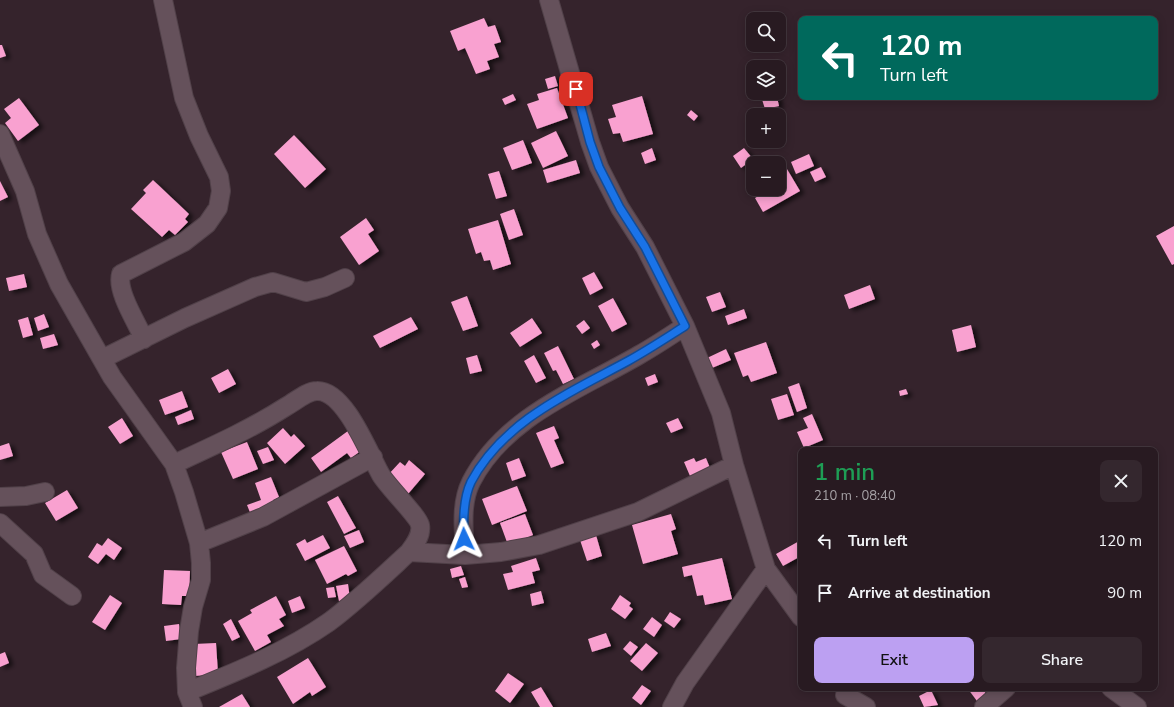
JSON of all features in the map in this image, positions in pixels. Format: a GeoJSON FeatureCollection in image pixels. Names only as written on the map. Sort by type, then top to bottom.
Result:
{"type":"FeatureCollection","features":[{"type":"Feature","properties":{"kind":"street"},"geometry":{"type":"LineString","coordinates":[[144,338],[122,293],[119,280],[121,274],[184,242],[207,224],[218,208],[221,191],[219,178],[199,136],[184,98],[163,0]]}},
{"type":"Feature","properties":{"kind":"street"},"geometry":{"type":"LineString","coordinates":[[549,0],[590,142],[599,167],[620,208],[645,247],[685,326],[721,413],[734,464],[766,569],[798,613]]}},
{"type":"Feature","properties":{"kind":"street"},"geometry":{"type":"LineString","coordinates":[[0,134],[25,191],[37,234],[48,260],[125,398],[174,464],[199,543],[202,564],[189,631],[186,668],[190,699],[281,650],[328,622],[409,552],[418,539],[420,525],[415,516],[394,493],[380,474],[373,457],[361,436],[338,402],[328,393],[316,390],[305,394],[246,430],[174,464]]}},
{"type":"Feature","properties":{"kind":"street"},"geometry":{"type":"LineString","coordinates":[[102,359],[231,298],[273,282],[306,292],[325,287],[345,278]]}},
{"type":"Feature","properties":{"kind":"street"},"geometry":{"type":"LineString","coordinates":[[465,554],[463,524],[466,499],[471,483],[481,466],[513,430],[542,409],[639,355],[685,326]]}},
{"type":"Feature","properties":{"kind":"street"},"geometry":{"type":"LineString","coordinates":[[199,543],[263,517],[373,457]]}},
{"type":"Feature","properties":{"kind":"street"},"geometry":{"type":"LineString","coordinates":[[409,552],[465,554],[501,552],[540,545],[661,502],[734,464]]}},
{"type":"Feature","properties":{"kind":"street"},"geometry":{"type":"LineString","coordinates":[[0,498],[26,496],[45,492]]}},
{"type":"Feature","properties":{"kind":"street"},"geometry":{"type":"LineString","coordinates":[[0,523],[34,554],[43,575],[72,596]]}},
{"type":"Feature","properties":{"kind":"street"},"geometry":{"type":"LineString","coordinates":[[672,707],[685,683],[766,569]]}},
{"type":"Feature","properties":{"kind":"street"},"geometry":{"type":"LineString","coordinates":[[984,707],[1003,691]]}},
{"type":"Feature","properties":{"kind":"street"},"geometry":{"type":"LineString","coordinates":[[1115,691],[1137,707]]}},
{"type":"Feature","properties":{"kind":"street"},"geometry":{"type":"LineString","coordinates":[[845,697],[866,707]]}},
{"type":"Feature","properties":{"kind":"building"},"geometry":{"type":"Polygon","coordinates":[[[484,18],[488,27],[495,25],[501,42],[494,44],[499,57],[487,61],[490,69],[476,74],[465,48],[458,51],[450,31],[484,18]]]}},
{"type":"Feature","properties":{"kind":"building"},"geometry":{"type":"Polygon","coordinates":[[[0,45],[2,45],[6,56],[0,58],[0,45]]]}},
{"type":"Feature","properties":{"kind":"building"},"geometry":{"type":"Polygon","coordinates":[[[555,76],[558,86],[548,89],[545,79],[555,76]]]}},
{"type":"Feature","properties":{"kind":"building"},"geometry":{"type":"Polygon","coordinates":[[[557,88],[568,118],[537,129],[527,104],[539,100],[537,94],[557,88]]]}},
{"type":"Feature","properties":{"kind":"building"},"geometry":{"type":"Polygon","coordinates":[[[513,94],[516,100],[505,105],[502,99],[513,94]]]}},
{"type":"Feature","properties":{"kind":"building"},"geometry":{"type":"Polygon","coordinates":[[[642,96],[653,134],[623,142],[620,133],[613,134],[608,119],[616,117],[612,105],[642,96]]]}},
{"type":"Feature","properties":{"kind":"building"},"geometry":{"type":"Polygon","coordinates":[[[19,98],[39,125],[18,141],[5,123],[11,118],[4,109],[19,98]]]}},
{"type":"Feature","properties":{"kind":"building"},"geometry":{"type":"Polygon","coordinates":[[[762,100],[778,100],[779,106],[765,108],[762,100]]]}},
{"type":"Feature","properties":{"kind":"building"},"geometry":{"type":"Polygon","coordinates":[[[691,110],[698,116],[694,121],[687,115],[691,110]]]}},
{"type":"Feature","properties":{"kind":"building"},"geometry":{"type":"Polygon","coordinates":[[[556,131],[568,156],[543,168],[531,143],[556,131]]]}},
{"type":"Feature","properties":{"kind":"building"},"geometry":{"type":"Polygon","coordinates":[[[294,135],[326,169],[305,188],[274,154],[294,135]]]}},
{"type":"Feature","properties":{"kind":"building"},"geometry":{"type":"Polygon","coordinates":[[[523,140],[532,163],[512,170],[503,148],[523,140]]]}},
{"type":"Feature","properties":{"kind":"building"},"geometry":{"type":"Polygon","coordinates":[[[652,148],[656,160],[645,164],[641,153],[652,148]]]}},
{"type":"Feature","properties":{"kind":"building"},"geometry":{"type":"Polygon","coordinates":[[[744,148],[751,156],[746,156],[746,164],[741,168],[733,156],[744,148]]]}},
{"type":"Feature","properties":{"kind":"building"},"geometry":{"type":"Polygon","coordinates":[[[809,154],[814,166],[796,174],[791,162],[809,154]]]}},
{"type":"Feature","properties":{"kind":"building"},"geometry":{"type":"Polygon","coordinates":[[[576,160],[580,173],[547,183],[543,170],[576,160]]]}},
{"type":"Feature","properties":{"kind":"building"},"geometry":{"type":"Polygon","coordinates":[[[821,167],[826,177],[815,182],[810,172],[821,167]]]}},
{"type":"Feature","properties":{"kind":"building"},"geometry":{"type":"Polygon","coordinates":[[[786,170],[800,191],[763,212],[755,198],[759,196],[786,196],[786,170]]]}},
{"type":"Feature","properties":{"kind":"building"},"geometry":{"type":"Polygon","coordinates":[[[499,171],[507,196],[496,199],[488,174],[499,171]]]}},
{"type":"Feature","properties":{"kind":"building"},"geometry":{"type":"Polygon","coordinates":[[[153,180],[189,214],[185,219],[188,222],[175,235],[169,230],[162,237],[131,209],[146,193],[143,190],[153,180]]]}},
{"type":"Feature","properties":{"kind":"building"},"geometry":{"type":"Polygon","coordinates":[[[0,181],[8,197],[0,201],[0,181]]]}},
{"type":"Feature","properties":{"kind":"building"},"geometry":{"type":"Polygon","coordinates":[[[514,209],[523,235],[509,240],[500,214],[514,209]]]}},
{"type":"Feature","properties":{"kind":"building"},"geometry":{"type":"Polygon","coordinates":[[[366,218],[374,230],[368,234],[379,251],[359,265],[340,237],[366,218]]]}},
{"type":"Feature","properties":{"kind":"building"},"geometry":{"type":"Polygon","coordinates":[[[498,220],[511,264],[493,270],[490,260],[484,261],[481,252],[476,254],[468,229],[498,220]]]}},
{"type":"Feature","properties":{"kind":"building"},"geometry":{"type":"Polygon","coordinates":[[[1174,226],[1174,264],[1172,265],[1156,236],[1174,226]]]}},
{"type":"Feature","properties":{"kind":"building"},"geometry":{"type":"Polygon","coordinates":[[[594,272],[603,288],[590,295],[582,278],[594,272]]]}},
{"type":"Feature","properties":{"kind":"building"},"geometry":{"type":"Polygon","coordinates":[[[24,274],[27,287],[9,291],[6,278],[24,274]]]}},
{"type":"Feature","properties":{"kind":"building"},"geometry":{"type":"Polygon","coordinates":[[[870,285],[875,299],[849,309],[844,295],[870,285]]]}},
{"type":"Feature","properties":{"kind":"building"},"geometry":{"type":"Polygon","coordinates":[[[720,292],[726,307],[712,312],[706,297],[720,292]]]}},
{"type":"Feature","properties":{"kind":"building"},"geometry":{"type":"Polygon","coordinates":[[[467,296],[478,326],[463,331],[451,302],[467,296]]]}},
{"type":"Feature","properties":{"kind":"building"},"geometry":{"type":"Polygon","coordinates":[[[613,298],[627,324],[612,332],[598,306],[613,298]]]}},
{"type":"Feature","properties":{"kind":"building"},"geometry":{"type":"Polygon","coordinates":[[[744,309],[747,318],[728,325],[725,316],[744,309]]]}},
{"type":"Feature","properties":{"kind":"building"},"geometry":{"type":"Polygon","coordinates":[[[44,314],[49,327],[38,331],[34,318],[44,314]]]}},
{"type":"Feature","properties":{"kind":"building"},"geometry":{"type":"Polygon","coordinates":[[[28,317],[33,335],[23,338],[18,320],[28,317]]]}},
{"type":"Feature","properties":{"kind":"building"},"geometry":{"type":"Polygon","coordinates":[[[411,317],[418,329],[380,348],[373,336],[411,317]]]}},
{"type":"Feature","properties":{"kind":"building"},"geometry":{"type":"Polygon","coordinates":[[[532,318],[542,333],[520,347],[510,333],[532,318]]]}},
{"type":"Feature","properties":{"kind":"building"},"geometry":{"type":"Polygon","coordinates":[[[584,320],[590,328],[582,334],[576,326],[584,320]]]}},
{"type":"Feature","properties":{"kind":"building"},"geometry":{"type":"Polygon","coordinates":[[[971,325],[976,347],[957,352],[952,330],[971,325]]]}},
{"type":"Feature","properties":{"kind":"building"},"geometry":{"type":"Polygon","coordinates":[[[54,334],[58,345],[43,349],[40,338],[54,334]]]}},
{"type":"Feature","properties":{"kind":"building"},"geometry":{"type":"Polygon","coordinates":[[[597,340],[600,345],[594,349],[591,344],[597,340]]]}},
{"type":"Feature","properties":{"kind":"building"},"geometry":{"type":"Polygon","coordinates":[[[766,342],[777,373],[751,382],[748,375],[743,377],[734,353],[766,342]]]}},
{"type":"Feature","properties":{"kind":"building"},"geometry":{"type":"Polygon","coordinates":[[[558,346],[574,379],[563,384],[556,370],[553,371],[544,353],[558,346]]]}},
{"type":"Feature","properties":{"kind":"building"},"geometry":{"type":"Polygon","coordinates":[[[726,349],[731,360],[712,368],[707,358],[726,349]]]}},
{"type":"Feature","properties":{"kind":"building"},"geometry":{"type":"Polygon","coordinates":[[[477,355],[482,371],[470,374],[466,358],[477,355]]]}},
{"type":"Feature","properties":{"kind":"building"},"geometry":{"type":"Polygon","coordinates":[[[534,355],[546,378],[536,383],[524,361],[534,355]]]}},
{"type":"Feature","properties":{"kind":"building"},"geometry":{"type":"Polygon","coordinates":[[[228,369],[236,384],[219,393],[211,378],[228,369]]]}},
{"type":"Feature","properties":{"kind":"building"},"geometry":{"type":"Polygon","coordinates":[[[655,374],[658,382],[648,386],[645,378],[655,374]]]}},
{"type":"Feature","properties":{"kind":"building"},"geometry":{"type":"Polygon","coordinates":[[[799,383],[807,408],[797,412],[788,387],[799,383]]]}},
{"type":"Feature","properties":{"kind":"building"},"geometry":{"type":"Polygon","coordinates":[[[906,389],[908,394],[900,396],[899,391],[906,389]]]}},
{"type":"Feature","properties":{"kind":"building"},"geometry":{"type":"Polygon","coordinates":[[[182,391],[188,407],[165,415],[159,400],[182,391]]]}},
{"type":"Feature","properties":{"kind":"building"},"geometry":{"type":"Polygon","coordinates":[[[787,394],[794,415],[778,420],[771,399],[787,394]]]}},
{"type":"Feature","properties":{"kind":"building"},"geometry":{"type":"Polygon","coordinates":[[[191,410],[194,419],[178,425],[175,417],[191,410]]]}},
{"type":"Feature","properties":{"kind":"building"},"geometry":{"type":"Polygon","coordinates":[[[812,414],[823,440],[804,447],[797,432],[808,428],[803,418],[812,414]]]}},
{"type":"Feature","properties":{"kind":"building"},"geometry":{"type":"Polygon","coordinates":[[[122,418],[133,436],[120,444],[108,427],[122,418]]]}},
{"type":"Feature","properties":{"kind":"building"},"geometry":{"type":"Polygon","coordinates":[[[678,418],[683,428],[671,433],[666,423],[678,418]]]}},
{"type":"Feature","properties":{"kind":"building"},"geometry":{"type":"Polygon","coordinates":[[[554,426],[559,438],[554,440],[564,463],[551,468],[536,433],[554,426]]]}},
{"type":"Feature","properties":{"kind":"building"},"geometry":{"type":"Polygon","coordinates":[[[283,428],[291,437],[294,434],[305,446],[285,464],[267,443],[283,428]]]}},
{"type":"Feature","properties":{"kind":"building"},"geometry":{"type":"Polygon","coordinates":[[[352,428],[366,447],[351,458],[347,453],[321,472],[311,458],[352,428]]]}},
{"type":"Feature","properties":{"kind":"building"},"geometry":{"type":"Polygon","coordinates":[[[247,442],[258,469],[233,479],[221,452],[247,442]]]}},
{"type":"Feature","properties":{"kind":"building"},"geometry":{"type":"Polygon","coordinates":[[[9,443],[13,456],[0,460],[0,446],[9,443]]]}},
{"type":"Feature","properties":{"kind":"building"},"geometry":{"type":"Polygon","coordinates":[[[268,447],[274,460],[263,464],[257,451],[268,447]]]}},
{"type":"Feature","properties":{"kind":"building"},"geometry":{"type":"Polygon","coordinates":[[[519,458],[526,476],[512,481],[506,463],[519,458]]]}},
{"type":"Feature","properties":{"kind":"building"},"geometry":{"type":"Polygon","coordinates":[[[694,458],[696,462],[706,458],[710,468],[690,476],[684,462],[694,458]]]}},
{"type":"Feature","properties":{"kind":"building"},"geometry":{"type":"Polygon","coordinates":[[[409,460],[425,474],[408,494],[387,476],[400,462],[405,466],[409,460]]]}},
{"type":"Feature","properties":{"kind":"building"},"geometry":{"type":"Polygon","coordinates":[[[271,477],[279,497],[273,500],[276,505],[251,515],[247,505],[261,500],[255,483],[271,477]]]}},
{"type":"Feature","properties":{"kind":"building"},"geometry":{"type":"Polygon","coordinates":[[[517,486],[527,511],[492,525],[482,499],[517,486]]]}},
{"type":"Feature","properties":{"kind":"building"},"geometry":{"type":"Polygon","coordinates":[[[67,490],[78,508],[56,521],[45,503],[67,490]]]}},
{"type":"Feature","properties":{"kind":"building"},"geometry":{"type":"Polygon","coordinates":[[[338,496],[356,528],[344,534],[327,502],[338,496]]]}},
{"type":"Feature","properties":{"kind":"building"},"geometry":{"type":"Polygon","coordinates":[[[525,514],[533,535],[508,545],[500,523],[525,514]]]}},
{"type":"Feature","properties":{"kind":"building"},"geometry":{"type":"Polygon","coordinates":[[[671,514],[676,529],[671,531],[678,554],[643,564],[632,525],[671,514]]]}},
{"type":"Feature","properties":{"kind":"building"},"geometry":{"type":"Polygon","coordinates":[[[359,530],[364,542],[350,548],[344,536],[359,530]]]}},
{"type":"Feature","properties":{"kind":"building"},"geometry":{"type":"Polygon","coordinates":[[[323,535],[330,548],[305,561],[296,544],[305,539],[307,543],[323,535]]]}},
{"type":"Feature","properties":{"kind":"building"},"geometry":{"type":"Polygon","coordinates":[[[596,535],[602,556],[587,561],[580,540],[596,535]]]}},
{"type":"Feature","properties":{"kind":"building"},"geometry":{"type":"Polygon","coordinates":[[[108,538],[122,548],[114,560],[106,554],[98,564],[88,557],[97,543],[102,546],[108,538]]]}},
{"type":"Feature","properties":{"kind":"building"},"geometry":{"type":"Polygon","coordinates":[[[798,542],[798,558],[783,566],[776,554],[798,542]]]}},
{"type":"Feature","properties":{"kind":"building"},"geometry":{"type":"Polygon","coordinates":[[[344,546],[357,571],[348,576],[346,574],[327,584],[315,560],[344,546]]]}},
{"type":"Feature","properties":{"kind":"building"},"geometry":{"type":"Polygon","coordinates":[[[536,558],[540,570],[532,572],[535,583],[508,590],[503,574],[513,572],[511,566],[536,558]]]}},
{"type":"Feature","properties":{"kind":"building"},"geometry":{"type":"Polygon","coordinates":[[[722,558],[732,599],[705,605],[703,595],[697,596],[692,575],[684,577],[682,567],[722,558]]]}},
{"type":"Feature","properties":{"kind":"building"},"geometry":{"type":"Polygon","coordinates":[[[461,566],[464,575],[452,578],[450,569],[461,566]]]}},
{"type":"Feature","properties":{"kind":"building"},"geometry":{"type":"Polygon","coordinates":[[[164,570],[190,571],[189,596],[182,596],[181,605],[162,604],[164,570]]]}},
{"type":"Feature","properties":{"kind":"building"},"geometry":{"type":"Polygon","coordinates":[[[465,577],[468,587],[462,588],[459,579],[465,577]]]}},
{"type":"Feature","properties":{"kind":"building"},"geometry":{"type":"Polygon","coordinates":[[[348,584],[350,599],[339,601],[336,586],[348,584]]]}},
{"type":"Feature","properties":{"kind":"building"},"geometry":{"type":"Polygon","coordinates":[[[334,587],[336,597],[328,598],[326,588],[334,587]]]}},
{"type":"Feature","properties":{"kind":"building"},"geometry":{"type":"Polygon","coordinates":[[[541,591],[544,603],[532,606],[530,594],[541,591]]]}},
{"type":"Feature","properties":{"kind":"building"},"geometry":{"type":"Polygon","coordinates":[[[110,595],[122,603],[105,630],[92,622],[110,595]]]}},
{"type":"Feature","properties":{"kind":"building"},"geometry":{"type":"Polygon","coordinates":[[[620,595],[631,603],[629,606],[633,609],[625,619],[611,609],[620,595]]]}},
{"type":"Feature","properties":{"kind":"building"},"geometry":{"type":"Polygon","coordinates":[[[276,596],[286,615],[279,619],[284,626],[267,635],[271,642],[255,651],[238,621],[252,613],[250,610],[276,596]]]}},
{"type":"Feature","properties":{"kind":"building"},"geometry":{"type":"Polygon","coordinates":[[[300,596],[305,608],[292,613],[288,601],[300,596]]]}},
{"type":"Feature","properties":{"kind":"building"},"geometry":{"type":"Polygon","coordinates":[[[670,612],[681,619],[674,628],[664,621],[670,612]]]}},
{"type":"Feature","properties":{"kind":"building"},"geometry":{"type":"Polygon","coordinates":[[[652,617],[662,625],[654,637],[643,629],[652,617]]]}},
{"type":"Feature","properties":{"kind":"building"},"geometry":{"type":"Polygon","coordinates":[[[231,619],[240,637],[232,641],[223,624],[231,619]]]}},
{"type":"Feature","properties":{"kind":"building"},"geometry":{"type":"Polygon","coordinates":[[[179,624],[181,639],[166,641],[164,626],[179,624]]]}},
{"type":"Feature","properties":{"kind":"building"},"geometry":{"type":"Polygon","coordinates":[[[606,633],[611,646],[592,652],[588,639],[606,633]]]}},
{"type":"Feature","properties":{"kind":"building"},"geometry":{"type":"Polygon","coordinates":[[[630,641],[638,647],[631,656],[623,649],[630,641]]]}},
{"type":"Feature","properties":{"kind":"building"},"geometry":{"type":"Polygon","coordinates":[[[216,643],[218,674],[195,676],[194,644],[216,643]]]}},
{"type":"Feature","properties":{"kind":"building"},"geometry":{"type":"Polygon","coordinates":[[[646,643],[658,653],[642,671],[630,661],[646,643]]]}},
{"type":"Feature","properties":{"kind":"building"},"geometry":{"type":"Polygon","coordinates":[[[5,652],[9,663],[0,667],[0,654],[5,652]]]}},
{"type":"Feature","properties":{"kind":"building"},"geometry":{"type":"Polygon","coordinates":[[[308,658],[326,687],[312,696],[310,692],[293,704],[277,677],[308,658]]]}},
{"type":"Feature","properties":{"kind":"building"},"geometry":{"type":"Polygon","coordinates":[[[508,673],[524,684],[510,703],[495,691],[508,673]]]}},
{"type":"Feature","properties":{"kind":"building"},"geometry":{"type":"Polygon","coordinates":[[[642,685],[651,691],[641,705],[632,698],[642,685]]]}},
{"type":"Feature","properties":{"kind":"building"},"geometry":{"type":"Polygon","coordinates":[[[541,687],[553,707],[540,707],[531,692],[541,687]]]}},
{"type":"Feature","properties":{"kind":"building"},"geometry":{"type":"Polygon","coordinates":[[[931,691],[938,705],[924,707],[919,696],[931,691]]]}},
{"type":"Feature","properties":{"kind":"building"},"geometry":{"type":"Polygon","coordinates":[[[970,691],[984,691],[989,698],[980,705],[970,691]]]}},
{"type":"Feature","properties":{"kind":"building"},"geometry":{"type":"Polygon","coordinates":[[[242,694],[250,707],[219,707],[242,694]]]}},
{"type":"Feature","properties":{"kind":"route"},"geometry":{"type":"LineString","coordinates":[[464,539],[463,524],[466,499],[471,483],[481,466],[513,430],[542,409],[639,355],[685,326],[645,247],[620,208],[599,167],[590,142],[576,89]]}}]}
